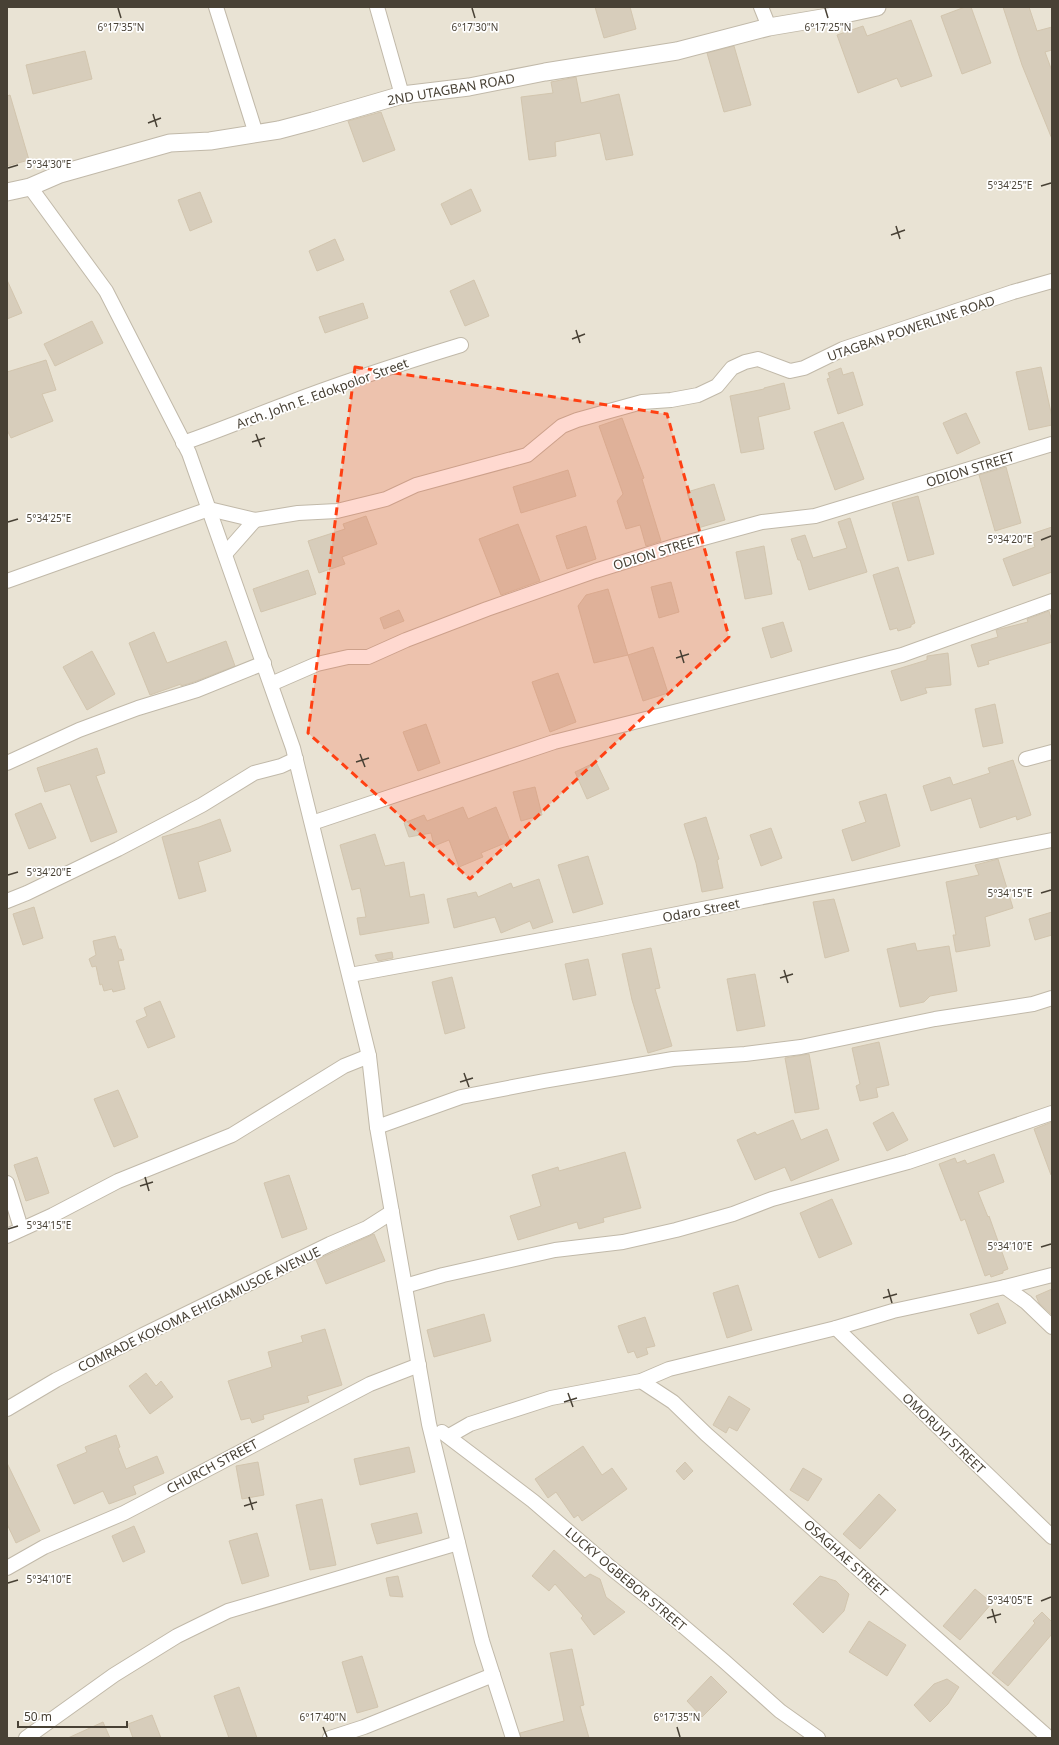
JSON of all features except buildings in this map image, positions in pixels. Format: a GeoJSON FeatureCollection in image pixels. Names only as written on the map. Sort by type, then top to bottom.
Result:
{"type":"FeatureCollection","features":[{"type":"Feature","properties":{"kind":"street"},"geometry":{"type":"LineString","coordinates":[[216,7],[256,134]]}},
{"type":"Feature","properties":{"kind":"street"},"geometry":{"type":"LineString","coordinates":[[377,7],[402,95]]}},
{"type":"Feature","properties":{"kind":"street"},"geometry":{"type":"LineString","coordinates":[[761,7],[769,27]]}},
{"type":"Feature","properties":{"kind":"street","name":"2ND UTAGBAN ROAD"},"geometry":{"type":"LineString","coordinates":[[7,192],[30,187],[60,174],[170,143],[210,141],[256,134],[313,121],[402,95],[469,87],[545,72],[677,51],[769,27],[877,7]]}},
{"type":"Feature","properties":{"kind":"street"},"geometry":{"type":"LineString","coordinates":[[30,187],[106,290],[189,453],[296,759],[369,1056],[377,1126],[429,1424],[482,1641],[513,1738]]}},
{"type":"Feature","properties":{"kind":"street","name":"UTAGBAN POWERLINE ROAD"},"geometry":{"type":"LineString","coordinates":[[209,509],[255,520],[298,513],[337,511],[386,499],[416,485],[527,455],[562,426],[577,420],[642,402],[671,400],[698,395],[717,386],[732,368],[745,362],[758,359],[790,371],[804,368],[843,349],[1013,292],[1052,281]]}},
{"type":"Feature","properties":{"kind":"street","name":"Arch. John E. Edokpolor Street"},"geometry":{"type":"LineString","coordinates":[[183,443],[392,366],[460,345]]}},
{"type":"Feature","properties":{"kind":"street","name":"ODION STREET"},"geometry":{"type":"LineString","coordinates":[[271,684],[317,664],[348,657],[368,657],[406,640],[487,609],[595,571],[678,545],[762,522],[815,516],[1052,444]]}},
{"type":"Feature","properties":{"kind":"street"},"geometry":{"type":"LineString","coordinates":[[7,581],[209,509]]}},
{"type":"Feature","properties":{"kind":"street"},"geometry":{"type":"LineString","coordinates":[[225,554],[255,520]]}},
{"type":"Feature","properties":{"kind":"street"},"geometry":{"type":"LineString","coordinates":[[312,823],[554,742],[902,655],[1052,601]]}},
{"type":"Feature","properties":{"kind":"street"},"geometry":{"type":"LineString","coordinates":[[7,764],[79,730],[138,708],[197,690],[264,664]]}},
{"type":"Feature","properties":{"kind":"street"},"geometry":{"type":"LineString","coordinates":[[1026,759],[1052,752]]}},
{"type":"Feature","properties":{"kind":"street"},"geometry":{"type":"LineString","coordinates":[[7,900],[27,893],[118,849],[202,805],[254,773],[281,766],[296,759]]}},
{"type":"Feature","properties":{"kind":"street","name":"Odaro Street"},"geometry":{"type":"LineString","coordinates":[[350,975],[601,929],[1052,840]]}},
{"type":"Feature","properties":{"kind":"street"},"geometry":{"type":"LineString","coordinates":[[377,1126],[461,1098],[537,1083],[672,1059],[745,1054],[801,1047],[934,1020],[1033,1004],[1052,998]]}},
{"type":"Feature","properties":{"kind":"street"},"geometry":{"type":"LineString","coordinates":[[7,1236],[21,1228],[54,1215],[118,1181],[232,1134],[344,1066],[369,1056]]}},
{"type":"Feature","properties":{"kind":"street"},"geometry":{"type":"LineString","coordinates":[[405,1286],[443,1275],[555,1250],[623,1242],[676,1230],[733,1214],[772,1199],[908,1162],[1052,1113]]}},
{"type":"Feature","properties":{"kind":"street"},"geometry":{"type":"LineString","coordinates":[[7,1184],[21,1228]]}},
{"type":"Feature","properties":{"kind":"street","name":"COMRADE KOKOMA EHIGIAMUSOE AVENUE"},"geometry":{"type":"LineString","coordinates":[[7,1409],[56,1380],[143,1335],[323,1247],[366,1228],[392,1212]]}},
{"type":"Feature","properties":{"kind":"street"},"geometry":{"type":"LineString","coordinates":[[449,1436],[470,1424],[551,1398],[641,1381],[670,1369],[836,1328],[893,1311],[1005,1287],[1052,1275]]}},
{"type":"Feature","properties":{"kind":"street"},"geometry":{"type":"LineString","coordinates":[[1005,1287],[1026,1302],[1052,1327]]}},
{"type":"Feature","properties":{"kind":"street","name":"OMORUYI STREET"},"geometry":{"type":"LineString","coordinates":[[836,1328],[1052,1537]]}},
{"type":"Feature","properties":{"kind":"street","name":"CHURCH STREET"},"geometry":{"type":"LineString","coordinates":[[7,1568],[44,1546],[124,1513],[370,1384],[418,1365]]}},
{"type":"Feature","properties":{"kind":"street","name":"OSAGHAE STREET"},"geometry":{"type":"LineString","coordinates":[[641,1381],[673,1402],[706,1434],[847,1560],[1049,1738]]}},
{"type":"Feature","properties":{"kind":"street","name":"LUCKY OGBEBOR STREET"},"geometry":{"type":"LineString","coordinates":[[429,1424],[449,1436],[533,1501],[610,1568],[669,1614],[780,1711],[818,1738]]}},
{"type":"Feature","properties":{"kind":"street"},"geometry":{"type":"LineString","coordinates":[[26,1738],[114,1675],[177,1636],[228,1610],[458,1543]]}},
{"type":"Feature","properties":{"kind":"street"},"geometry":{"type":"LineString","coordinates":[[330,1738],[364,1727],[493,1675]]}},
{"type":"Feature","properties":{"kind":"highlighted area"},"geometry":{"type":"Polygon","coordinates":[[[355,367],[667,414],[729,637],[470,879],[308,733],[355,367]]]}},
{"type":"Feature","properties":{"kind":"shaded area"},"geometry":{"type":"Polygon","coordinates":[[[7,7],[1052,7],[1052,1738],[7,1738],[7,7]]]}}]}
